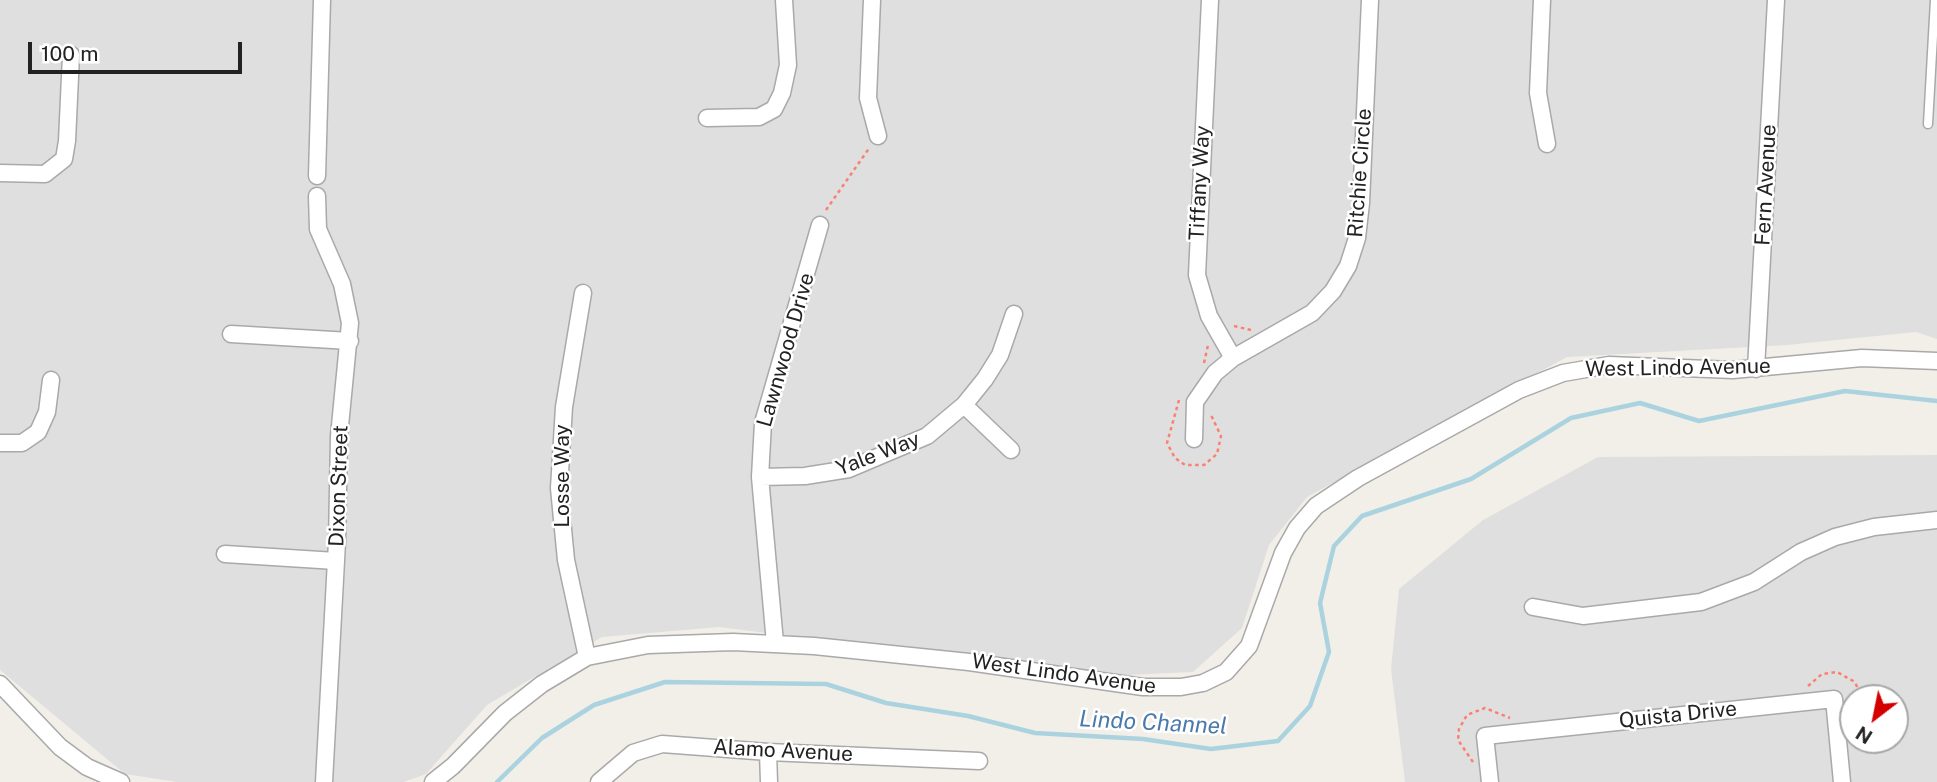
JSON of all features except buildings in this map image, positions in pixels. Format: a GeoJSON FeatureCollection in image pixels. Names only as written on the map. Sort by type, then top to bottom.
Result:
{"type":"FeatureCollection","features":[{"type":"Feature","properties":{"kind":"street"},"geometry":{"type":"LineString","coordinates":[[317,176],[322,0]]}},
{"type":"Feature","properties":{"kind":"street"},"geometry":{"type":"LineString","coordinates":[[707,118],[760,117],[774,109],[782,93],[788,65],[784,0]]}},
{"type":"Feature","properties":{"kind":"street"},"geometry":{"type":"LineString","coordinates":[[872,0],[868,98],[878,136]]}},
{"type":"Feature","properties":{"kind":"street","name":"Tiffany Way"},"geometry":{"type":"LineString","coordinates":[[1210,0],[1197,275],[1209,316],[1233,358]]}},
{"type":"Feature","properties":{"kind":"street","name":"Ritchie Circle"},"geometry":{"type":"LineString","coordinates":[[1194,439],[1192,413],[1200,392],[1215,373],[1233,358],[1312,313],[1333,291],[1348,265],[1357,238],[1361,203],[1370,0]]}},
{"type":"Feature","properties":{"kind":"street"},"geometry":{"type":"LineString","coordinates":[[1542,0],[1538,93],[1547,144]]}},
{"type":"Feature","properties":{"kind":"street","name":"Fern Avenue"},"geometry":{"type":"LineString","coordinates":[[1756,369],[1776,0]]}},
{"type":"Feature","properties":{"kind":"street"},"geometry":{"type":"LineString","coordinates":[[0,173],[45,174],[64,159],[68,141],[71,55]]}},
{"type":"Feature","properties":{"kind":"street","name":"Dixon Street"},"geometry":{"type":"LineString","coordinates":[[317,196],[318,229],[346,297],[350,341],[339,436],[337,561],[324,782]]}},
{"type":"Feature","properties":{"kind":"street","name":"Lawnwood Drive"},"geometry":{"type":"LineString","coordinates":[[775,643],[760,477],[763,423],[768,397],[820,225]]}},
{"type":"Feature","properties":{"kind":"street","name":"Losse Way"},"geometry":{"type":"LineString","coordinates":[[583,293],[564,407],[559,488],[566,560],[587,657]]}},
{"type":"Feature","properties":{"kind":"street","name":"Yale Way"},"geometry":{"type":"LineString","coordinates":[[760,477],[828,474],[865,464],[927,436],[964,405],[994,367],[1014,314]]}},
{"type":"Feature","properties":{"kind":"street"},"geometry":{"type":"LineString","coordinates":[[230,334],[350,341]]}},
{"type":"Feature","properties":{"kind":"street","name":"West Lindo Avenue"},"geometry":{"type":"LineString","coordinates":[[433,782],[453,766],[519,700],[587,657],[663,643],[775,643],[969,662],[1143,687],[1181,687],[1203,683],[1226,672],[1249,646],[1283,553],[1303,521],[1332,494],[1403,452],[1520,390],[1578,369],[1609,365],[1756,369],[1862,358],[1937,361]]}},
{"type":"Feature","properties":{"kind":"street"},"geometry":{"type":"LineString","coordinates":[[0,443],[22,443],[38,432],[45,420],[51,380]]}},
{"type":"Feature","properties":{"kind":"street"},"geometry":{"type":"LineString","coordinates":[[964,405],[1011,450]]}},
{"type":"Feature","properties":{"kind":"street"},"geometry":{"type":"LineString","coordinates":[[1533,607],[1583,616],[1701,602],[1754,582],[1801,552],[1835,537],[1874,527],[1937,520]]}},
{"type":"Feature","properties":{"kind":"street"},"geometry":{"type":"LineString","coordinates":[[225,554],[337,561]]}},
{"type":"Feature","properties":{"kind":"street"},"geometry":{"type":"LineString","coordinates":[[0,684],[60,747],[87,767],[121,782]]}},
{"type":"Feature","properties":{"kind":"street","name":"Quista Drive"},"geometry":{"type":"LineString","coordinates":[[1490,782],[1485,736],[1834,699],[1842,782]]}},
{"type":"Feature","properties":{"kind":"street","name":"Alamo Avenue"},"geometry":{"type":"LineString","coordinates":[[599,782],[622,760],[653,745],[979,761]]}},
{"type":"Feature","properties":{"kind":"street"},"geometry":{"type":"LineString","coordinates":[[768,752],[769,782]]}},
{"type":"Feature","properties":{"kind":"lane"},"geometry":{"type":"LineString","coordinates":[[1928,124],[1935,0]]}},
{"type":"Feature","properties":{"kind":"path"},"geometry":{"type":"LineString","coordinates":[[820,225],[832,198],[878,136]]}},
{"type":"Feature","properties":{"kind":"path"},"geometry":{"type":"LineString","coordinates":[[1231,326],[1249,331],[1259,326]]}},
{"type":"Feature","properties":{"kind":"path"},"geometry":{"type":"LineString","coordinates":[[1199,370],[1205,363],[1206,340]]}},
{"type":"Feature","properties":{"kind":"path"},"geometry":{"type":"LineString","coordinates":[[1183,393],[1171,421],[1167,443],[1175,458],[1185,465],[1204,465],[1214,458],[1220,449],[1222,436],[1210,409]]}},
{"type":"Feature","properties":{"kind":"shaded area"},"geometry":{"type":"Polygon","coordinates":[[[0,0],[1937,0],[1937,339],[1916,332],[1787,345],[1567,357],[1307,497],[1269,545],[1242,628],[1193,672],[1107,676],[719,627],[602,637],[487,705],[426,774],[404,782],[177,782],[125,774],[0,670],[0,0]]]}},
{"type":"Feature","properties":{"kind":"shaded area"},"geometry":{"type":"Polygon","coordinates":[[[1937,455],[1937,782],[1405,782],[1391,669],[1399,589],[1483,520],[1598,457],[1937,455]]]}},
{"type":"Feature","properties":{"kind":"waterway","name":"Lindo Channel"},"geometry":{"type":"LineString","coordinates":[[497,782],[542,738],[594,705],[665,682],[826,684],[886,703],[968,716],[1035,733],[1143,739],[1211,749],[1278,741],[1310,706],[1329,652],[1320,603],[1334,546],[1362,516],[1471,479],[1571,418],[1640,403],[1699,421],[1845,391],[1937,401]]}}]}
